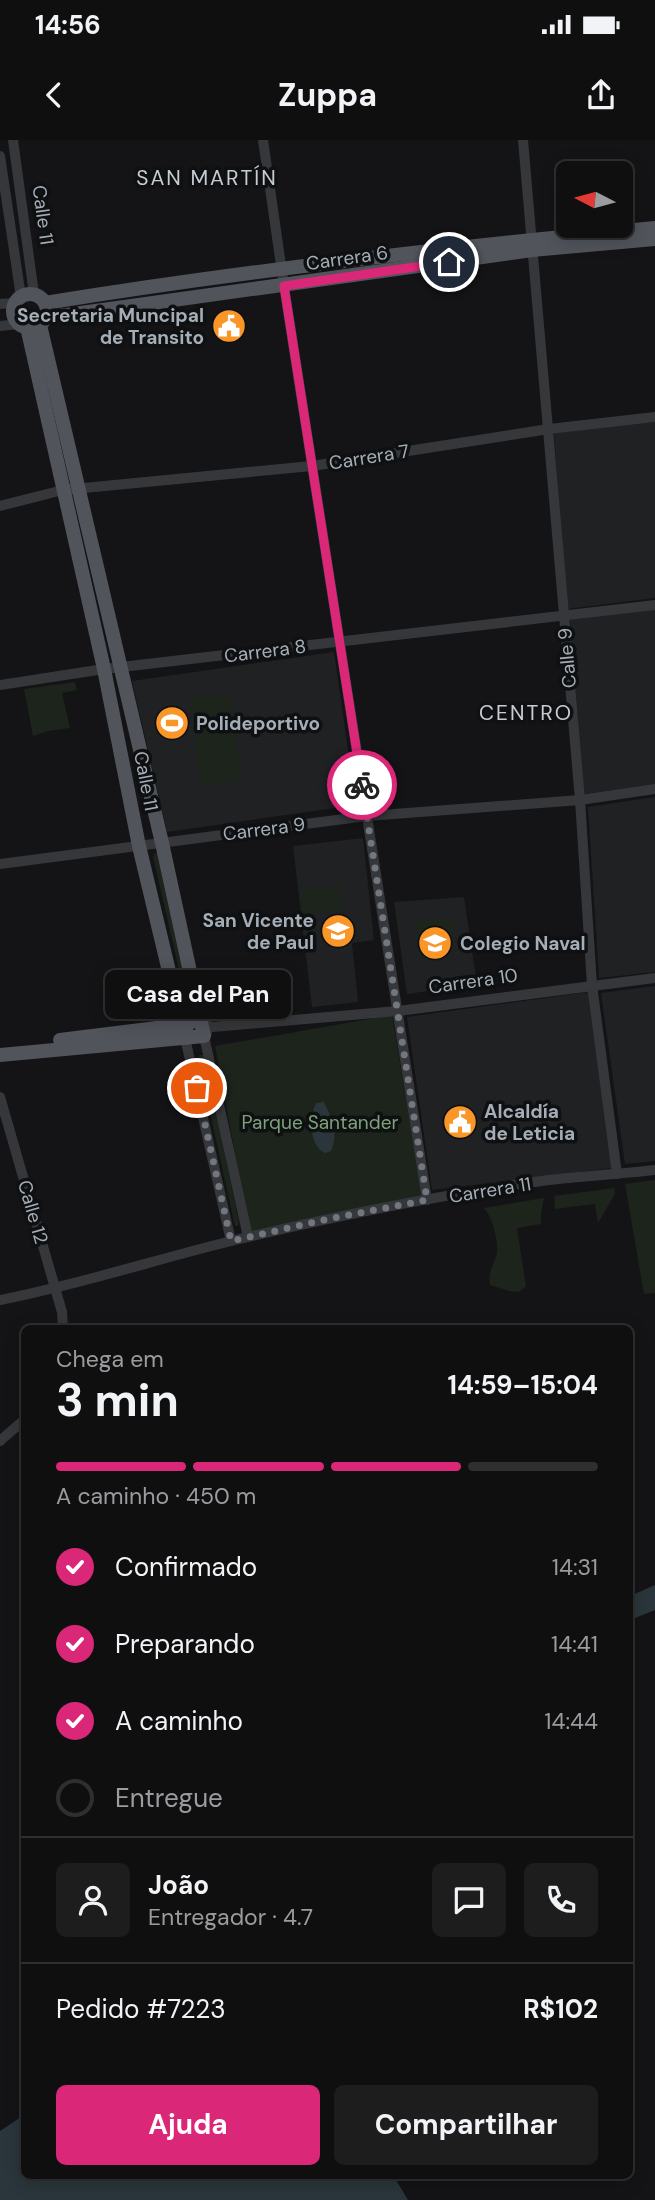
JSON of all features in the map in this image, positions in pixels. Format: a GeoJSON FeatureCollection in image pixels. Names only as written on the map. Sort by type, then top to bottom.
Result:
{"type":"FeatureCollection","features":[{"type":"Feature","properties":{"kind":"main road","name":"Carrera 6"},"geometry":{"type":"LineString","coordinates":[[33,324],[531,245],[655,228]]}},
{"type":"Feature","properties":{"kind":"main road","name":"Carrera 6"},"geometry":{"type":"LineString","coordinates":[[29,299],[283,267],[531,245],[655,239]]}},
{"type":"Feature","properties":{"kind":"main road"},"geometry":{"type":"LineString","coordinates":[[29,299],[47,308],[33,324],[14,316],[29,299]]}},
{"type":"Feature","properties":{"kind":"main road","name":"Calle 11"},"geometry":{"type":"LineString","coordinates":[[33,324],[62,490],[104,669],[139,846],[184,1031]]}},
{"type":"Feature","properties":{"kind":"main road","name":"Calle 11"},"geometry":{"type":"LineString","coordinates":[[33,324],[79,490],[206,1028]]}},
{"type":"Feature","properties":{"kind":"main road","name":"Carrera 10"},"geometry":{"type":"LineString","coordinates":[[0,1055],[206,1028]]}},
{"type":"Feature","properties":{"kind":"main road","name":"Carrera 10"},"geometry":{"type":"LineString","coordinates":[[0,1047],[184,1031]]}},
{"type":"Feature","properties":{"kind":"street","name":"Calle 11"},"geometry":{"type":"LineString","coordinates":[[13,140],[29,299]]}},
{"type":"Feature","properties":{"kind":"street"},"geometry":{"type":"LineString","coordinates":[[263,140],[427,1200]]}},
{"type":"Feature","properties":{"kind":"street","name":"Calle 9"},"geometry":{"type":"LineString","coordinates":[[523,140],[550,429],[592,985],[617,1174]]}},
{"type":"Feature","properties":{"kind":"street","name":"Calle 11"},"geometry":{"type":"LineString","coordinates":[[0,156],[29,299]]}},
{"type":"Feature","properties":{"kind":"street","name":"Carrera 6"},"geometry":{"type":"LineString","coordinates":[[0,304],[29,299]]}},
{"type":"Feature","properties":{"kind":"street","name":"Carrera 6"},"geometry":{"type":"LineString","coordinates":[[0,326],[33,324]]}},
{"type":"Feature","properties":{"kind":"street","name":"Carrera 7"},"geometry":{"type":"LineString","coordinates":[[0,506],[62,490],[312,466],[550,429],[655,417]]}},
{"type":"Feature","properties":{"kind":"street","name":"Carrera 8"},"geometry":{"type":"LineString","coordinates":[[0,685],[104,669],[655,605]]}},
{"type":"Feature","properties":{"kind":"street","name":"Carrera 9"},"geometry":{"type":"LineString","coordinates":[[0,864],[367,816],[580,800],[655,789]]}},
{"type":"Feature","properties":{"kind":"street","name":"Carrera 10"},"geometry":{"type":"LineString","coordinates":[[206,1028],[397,1011],[655,978]]}},
{"type":"Feature","properties":{"kind":"street","name":"Calle 11"},"geometry":{"type":"LineString","coordinates":[[206,1028],[248,1237]]}},
{"type":"Feature","properties":{"kind":"street","name":"Calle 11"},"geometry":{"type":"LineString","coordinates":[[184,1031],[231,1241]]}},
{"type":"Feature","properties":{"kind":"street","name":"Calle 12"},"geometry":{"type":"LineString","coordinates":[[0,1097],[62,1312],[63,1325]]}},
{"type":"Feature","properties":{"kind":"street","name":"Carrera 11"},"geometry":{"type":"LineString","coordinates":[[0,1300],[54,1289],[248,1237],[427,1200],[550,1180],[655,1170]]}},
{"type":"Feature","properties":{"kind":"street"},"geometry":{"type":"LineString","coordinates":[[0,1441],[21,1423]]}},
{"type":"Feature","properties":{"kind":"shaded area"},"geometry":{"type":"Polygon","coordinates":[[[655,422],[655,598],[567,609],[554,433],[655,422]]]}},
{"type":"Feature","properties":{"kind":"shaded area"},"geometry":{"type":"Polygon","coordinates":[[[655,608],[655,784],[584,794],[570,620],[655,608]]]}},
{"type":"Feature","properties":{"kind":"shaded area"},"geometry":{"type":"Polygon","coordinates":[[[334,652],[356,805],[167,832],[132,681],[334,652]]]}},
{"type":"Feature","properties":{"kind":"shaded area"},"geometry":{"type":"Polygon","coordinates":[[[655,797],[655,972],[599,978],[588,807],[655,797]]]}},
{"type":"Feature","properties":{"kind":"shaded area","name":"San Vicente de Paul"},"geometry":{"type":"Polygon","coordinates":[[[363,838],[374,940],[352,943],[358,1002],[312,1007],[293,846],[363,838]]]}},
{"type":"Feature","properties":{"kind":"shaded area","name":"Colegio Naval"},"geometry":{"type":"Polygon","coordinates":[[[464,897],[477,984],[407,994],[394,902],[464,897]]]}},
{"type":"Feature","properties":{"kind":"shaded area"},"geometry":{"type":"Polygon","coordinates":[[[655,986],[655,1161],[625,1164],[601,993],[655,986]]]}},
{"type":"Feature","properties":{"kind":"shaded area"},"geometry":{"type":"Polygon","coordinates":[[[589,992],[612,1168],[432,1190],[407,1017],[589,992]]]}},
{"type":"Feature","properties":{"kind":"shaded area"},"geometry":{"type":"Polygon","coordinates":[[[324,1102],[334,1132],[331,1151],[325,1153],[316,1144],[312,1131],[312,1116],[316,1103],[324,1102]]]}},
{"type":"Feature","properties":{"kind":"shaded area"},"geometry":{"type":"Polygon","coordinates":[[[655,1585],[655,1610],[633,1619],[633,1595],[655,1585]]]}},
{"type":"Feature","properties":{"kind":"shaded area"},"geometry":{"type":"Polygon","coordinates":[[[21,2117],[21,2179],[395,2179],[408,2200],[0,2200],[0,2131],[21,2117]]]}},
{"type":"Feature","properties":{"kind":"green space"},"geometry":{"type":"Polygon","coordinates":[[[75,682],[77,690],[62,693],[70,728],[33,736],[24,689],[75,682]]]}},
{"type":"Feature","properties":{"kind":"green space"},"geometry":{"type":"Polygon","coordinates":[[[229,693],[242,780],[201,787],[188,699],[229,693]]]}},
{"type":"Feature","properties":{"kind":"green space"},"geometry":{"type":"Polygon","coordinates":[[[155,853],[159,854],[193,1011],[188,1009],[153,857],[155,853]]]}},
{"type":"Feature","properties":{"kind":"green space"},"geometry":{"type":"Polygon","coordinates":[[[339,886],[342,910],[303,914],[300,890],[339,886]]]}},
{"type":"Feature","properties":{"kind":"green space"},"geometry":{"type":"Polygon","coordinates":[[[453,917],[455,933],[418,937],[416,921],[453,917]]]}},
{"type":"Feature","properties":{"kind":"green space","name":"Parque Santander"},"geometry":{"type":"Polygon","coordinates":[[[392,1015],[422,1196],[250,1234],[215,1046],[392,1015]]]}},
{"type":"Feature","properties":{"kind":"green space"},"geometry":{"type":"Polygon","coordinates":[[[204,1055],[238,1226],[235,1226],[198,1058],[204,1055]]]}},
{"type":"Feature","properties":{"kind":"green space"},"geometry":{"type":"Polygon","coordinates":[[[655,1180],[655,1293],[644,1294],[625,1184],[655,1180]]]}},
{"type":"Feature","properties":{"kind":"green space"},"geometry":{"type":"Polygon","coordinates":[[[614,1188],[615,1194],[598,1223],[595,1204],[555,1209],[554,1196],[614,1188]]]}},
{"type":"Feature","properties":{"kind":"green space"},"geometry":{"type":"Polygon","coordinates":[[[544,1198],[541,1224],[517,1228],[526,1286],[519,1292],[490,1285],[497,1246],[493,1225],[484,1208],[544,1198]]]}},
{"type":"Feature","properties":{"kind":"way so far"},"geometry":{"type":"LineString","coordinates":[[197,1088],[231,1241],[427,1200],[362,785]]}},
{"type":"Feature","properties":{"kind":"place","name":"Secretaria Muncipal de Transito"},"geometry":{"type":"Point","coordinates":[229,326]}},
{"type":"Feature","properties":{"kind":"place","name":"Polideportivo"},"geometry":{"type":"Point","coordinates":[172,723]}},
{"type":"Feature","properties":{"kind":"place","name":"San Vicente de Paul"},"geometry":{"type":"Point","coordinates":[338,931]}},
{"type":"Feature","properties":{"kind":"place","name":"Colegio Naval"},"geometry":{"type":"Point","coordinates":[435,943]}},
{"type":"Feature","properties":{"kind":"place","name":"Casa del Pan"},"geometry":{"type":"Point","coordinates":[197,1088]}},
{"type":"Feature","properties":{"kind":"place","name":"Alcaldía de Leticia"},"geometry":{"type":"Point","coordinates":[460,1122]}},
{"type":"Feature","properties":{"kind":"district","name":"SAN MARTÍN"},"geometry":{"type":"Point","coordinates":[207,178]}},
{"type":"Feature","properties":{"kind":"district","name":"CENTRO"},"geometry":{"type":"Point","coordinates":[526,713]}},
{"type":"Feature","properties":{"kind":"route"},"geometry":{"type":"LineString","coordinates":[[362,785],[284,286],[449,262]]}}]}
